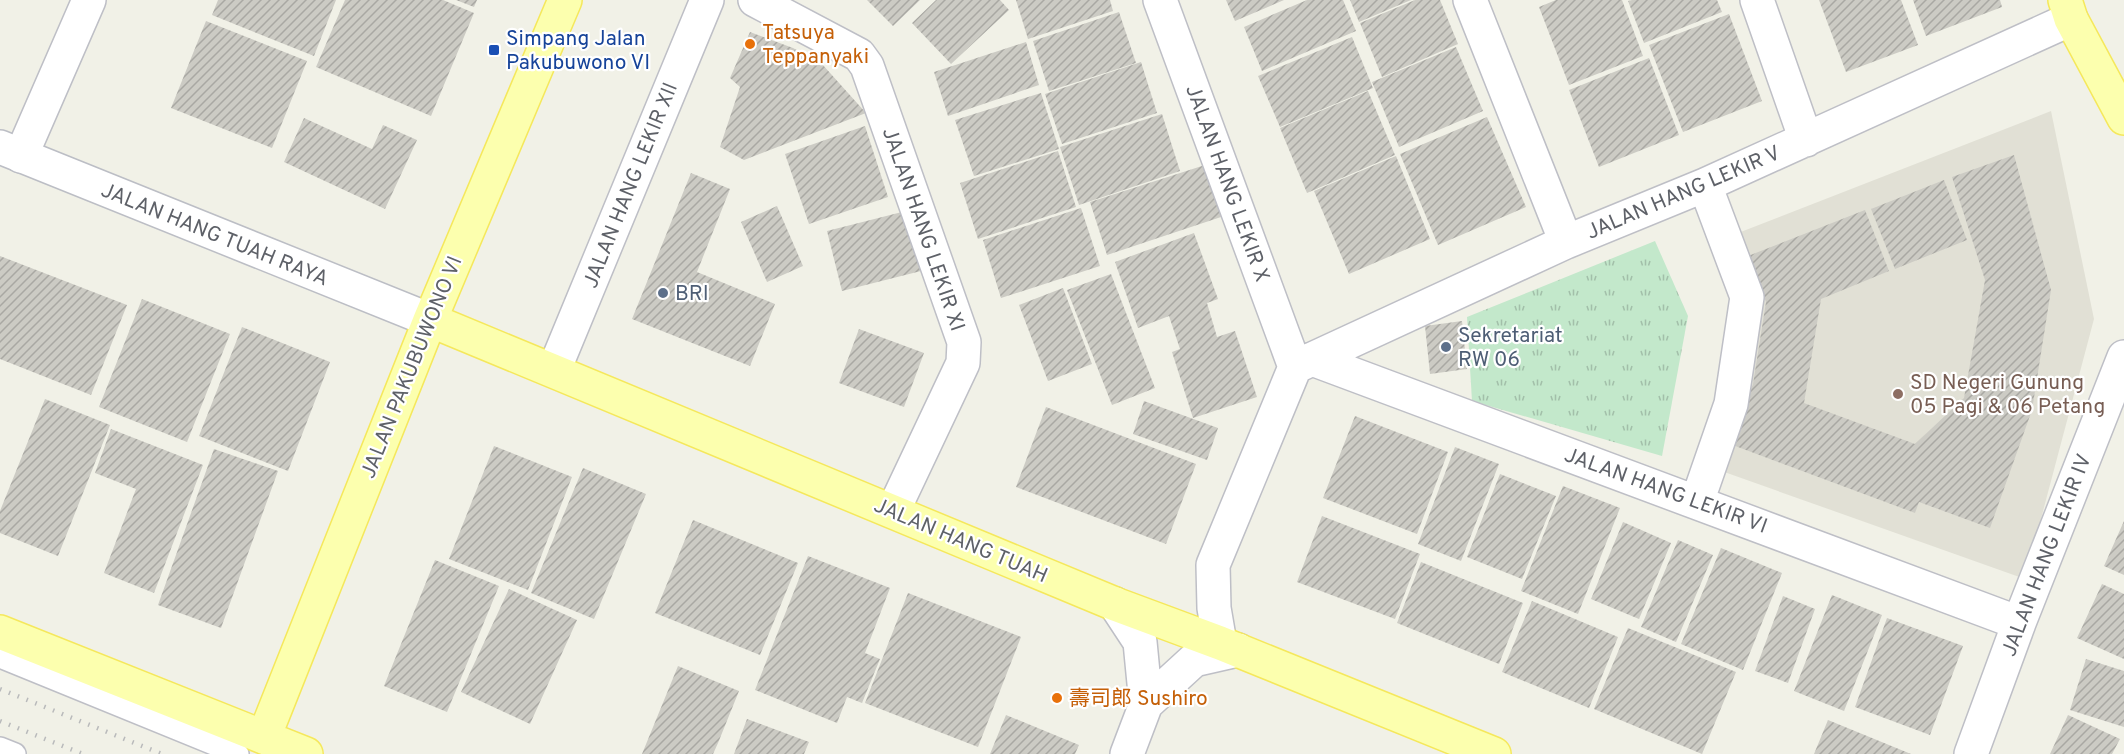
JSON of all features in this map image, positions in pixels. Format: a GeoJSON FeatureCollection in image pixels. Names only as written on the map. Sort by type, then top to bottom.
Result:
{"type":"FeatureCollection","features":[{"type":"Feature","properties":{"kind":"main road","name":"JALAN PAKUBUWONO VI"},"geometry":{"type":"LineString","coordinates":[[251,746],[565,0]]}},
{"type":"Feature","properties":{"kind":"main road"},"geometry":{"type":"LineString","coordinates":[[2068,9],[2124,118]]}},
{"type":"Feature","properties":{"kind":"main road","name":"JALAN HANG TUAH"},"geometry":{"type":"LineString","coordinates":[[430,320],[1115,604],[1229,646],[1494,754]]}},
{"type":"Feature","properties":{"kind":"main road"},"geometry":{"type":"LineString","coordinates":[[0,632],[251,746],[306,754]]}},
{"type":"Feature","properties":{"kind":"street"},"geometry":{"type":"LineString","coordinates":[[11,152],[89,0]]}},
{"type":"Feature","properties":{"kind":"street","name":"JALAN HANG LEKIR XII"},"geometry":{"type":"LineString","coordinates":[[554,370],[707,0]]}},
{"type":"Feature","properties":{"kind":"street","name":"JALAN HANG LEKIR XI"},"geometry":{"type":"LineString","coordinates":[[755,0],[859,55],[867,66],[964,342],[963,363],[893,511]]}},
{"type":"Feature","properties":{"kind":"street","name":"JALAN HANG LEKIR X"},"geometry":{"type":"LineString","coordinates":[[1161,0],[1304,363]]}},
{"type":"Feature","properties":{"kind":"street"},"geometry":{"type":"LineString","coordinates":[[1470,0],[1566,242]]}},
{"type":"Feature","properties":{"kind":"street"},"geometry":{"type":"LineString","coordinates":[[1757,0],[1806,140]]}},
{"type":"Feature","properties":{"kind":"street","name":"JALAN HANG LEKIR V"},"geometry":{"type":"LineString","coordinates":[[1304,363],[1566,242],[1705,185],[1806,140],[2068,9]]}},
{"type":"Feature","properties":{"kind":"street","name":"JALAN HANG TUAH RAYA"},"geometry":{"type":"LineString","coordinates":[[11,152],[430,320]]}},
{"type":"Feature","properties":{"kind":"street"},"geometry":{"type":"LineString","coordinates":[[1697,501],[1731,404],[1747,297],[1705,185]]}},
{"type":"Feature","properties":{"kind":"street","name":"JALAN HANG LEKIR IV"},"geometry":{"type":"LineString","coordinates":[[1971,754],[2019,623],[2124,357]]}},
{"type":"Feature","properties":{"kind":"street"},"geometry":{"type":"LineString","coordinates":[[1146,704],[1194,660],[1229,646],[1214,608],[1213,565],[1304,363]]}},
{"type":"Feature","properties":{"kind":"street","name":"JALAN HANG LEKIR VI"},"geometry":{"type":"LineString","coordinates":[[1304,363],[1697,501],[2019,623]]}},
{"type":"Feature","properties":{"kind":"street"},"geometry":{"type":"LineString","coordinates":[[1115,604],[1140,642],[1146,704],[1127,754]]}},
{"type":"Feature","properties":{"kind":"lane"},"geometry":{"type":"LineString","coordinates":[[0,657],[251,746]]}},
{"type":"Feature","properties":{"kind":"lane"},"geometry":{"type":"LineString","coordinates":[[0,748],[15,754]]}},
{"type":"Feature","properties":{"kind":"shaded area","name":"SD Negeri Gunung 05 Pagi & 06 Petang"},"geometry":{"type":"Polygon","coordinates":[[[2051,111],[2094,319],[2025,579],[1713,468],[1737,275],[1733,235],[2051,111]]]}},
{"type":"Feature","properties":{"kind":"green space"},"geometry":{"type":"Polygon","coordinates":[[[1655,241],[1688,316],[1662,456],[1472,401],[1467,317],[1655,241]]]}},
{"type":"Feature","properties":{"kind":"building"},"geometry":{"type":"Polygon","coordinates":[[[218,0],[336,0],[314,56],[212,15],[218,0]]]}},
{"type":"Feature","properties":{"kind":"building"},"geometry":{"type":"Polygon","coordinates":[[[345,0],[443,0],[474,13],[431,116],[316,67],[345,0]]]}},
{"type":"Feature","properties":{"kind":"building"},"geometry":{"type":"Polygon","coordinates":[[[456,0],[477,0],[474,7],[456,0]]]}},
{"type":"Feature","properties":{"kind":"building"},"geometry":{"type":"Polygon","coordinates":[[[867,0],[920,0],[893,26],[867,0]]]}},
{"type":"Feature","properties":{"kind":"building"},"geometry":{"type":"Polygon","coordinates":[[[936,0],[1000,0],[1009,10],[951,64],[912,23],[936,0]]]}},
{"type":"Feature","properties":{"kind":"building"},"geometry":{"type":"Polygon","coordinates":[[[1016,0],[1110,0],[1113,11],[1028,39],[1016,0]]]}},
{"type":"Feature","properties":{"kind":"building"},"geometry":{"type":"Polygon","coordinates":[[[1226,0],[1284,0],[1235,21],[1226,0]]]}},
{"type":"Feature","properties":{"kind":"building"},"geometry":{"type":"Polygon","coordinates":[[[1307,0],[1343,0],[1356,31],[1262,71],[1244,27],[1307,0]]]}},
{"type":"Feature","properties":{"kind":"building"},"geometry":{"type":"Polygon","coordinates":[[[1350,0],[1411,0],[1359,22],[1350,0]]]}},
{"type":"Feature","properties":{"kind":"building"},"geometry":{"type":"Polygon","coordinates":[[[1415,0],[1440,0],[1458,44],[1382,77],[1360,23],[1415,0]]]}},
{"type":"Feature","properties":{"kind":"building"},"geometry":{"type":"Polygon","coordinates":[[[1556,0],[1622,0],[1643,56],[1569,85],[1539,7],[1556,0]]]}},
{"type":"Feature","properties":{"kind":"building"},"geometry":{"type":"Polygon","coordinates":[[[1717,0],[1722,12],[1644,43],[1628,1],[1717,0]]]}},
{"type":"Feature","properties":{"kind":"building"},"geometry":{"type":"Polygon","coordinates":[[[1819,0],[1901,0],[1918,45],[1846,72],[1819,0]]]}},
{"type":"Feature","properties":{"kind":"building"},"geometry":{"type":"Polygon","coordinates":[[[1913,0],[2000,0],[2002,7],[1926,36],[1913,0]]]}},
{"type":"Feature","properties":{"kind":"building"},"geometry":{"type":"Polygon","coordinates":[[[1119,12],[1136,63],[1049,91],[1033,41],[1119,12]]]}},
{"type":"Feature","properties":{"kind":"building"},"geometry":{"type":"Polygon","coordinates":[[[1729,14],[1762,101],[1683,132],[1649,45],[1729,14]]]}},
{"type":"Feature","properties":{"kind":"building"},"geometry":{"type":"Polygon","coordinates":[[[206,21],[307,61],[272,148],[171,108],[206,21]]]}},
{"type":"Feature","properties":{"kind":"building"},"geometry":{"type":"Polygon","coordinates":[[[750,32],[793,48],[822,64],[866,113],[744,160],[720,147],[740,87],[730,78],[750,32]]]}},
{"type":"Feature","properties":{"kind":"building"},"geometry":{"type":"Polygon","coordinates":[[[1352,37],[1373,88],[1280,127],[1258,76],[1352,37]]]}},
{"type":"Feature","properties":{"kind":"building"},"geometry":{"type":"Polygon","coordinates":[[[1026,42],[1039,85],[948,116],[934,72],[1026,42]]]}},
{"type":"Feature","properties":{"kind":"building"},"geometry":{"type":"Polygon","coordinates":[[[1456,47],[1483,111],[1399,147],[1372,82],[1456,47]]]}},
{"type":"Feature","properties":{"kind":"building"},"geometry":{"type":"Polygon","coordinates":[[[1649,58],[1679,135],[1599,167],[1569,90],[1649,58]]]}},
{"type":"Feature","properties":{"kind":"building"},"geometry":{"type":"Polygon","coordinates":[[[1141,62],[1157,113],[1062,144],[1045,94],[1141,62]]]}},
{"type":"Feature","properties":{"kind":"building"},"geometry":{"type":"Polygon","coordinates":[[[1368,91],[1395,155],[1307,193],[1280,128],[1368,91]]]}},
{"type":"Feature","properties":{"kind":"building"},"geometry":{"type":"Polygon","coordinates":[[[1041,93],[1059,149],[974,176],[955,120],[1041,93]]]}},
{"type":"Feature","properties":{"kind":"building"},"geometry":{"type":"Polygon","coordinates":[[[1162,114],[1180,171],[1079,205],[1060,147],[1162,114]]]}},
{"type":"Feature","properties":{"kind":"building"},"geometry":{"type":"Polygon","coordinates":[[[1487,117],[1526,207],[1438,245],[1400,154],[1487,117]]]}},
{"type":"Feature","properties":{"kind":"building"},"geometry":{"type":"Polygon","coordinates":[[[304,118],[372,149],[383,125],[417,140],[385,209],[284,162],[304,118]]]}},
{"type":"Feature","properties":{"kind":"building"},"geometry":{"type":"Polygon","coordinates":[[[865,126],[888,197],[809,224],[785,154],[865,126]]]}},
{"type":"Feature","properties":{"kind":"building"},"geometry":{"type":"Polygon","coordinates":[[[1058,151],[1076,207],[978,239],[960,183],[1058,151]]]}},
{"type":"Feature","properties":{"kind":"building"},"geometry":{"type":"Polygon","coordinates":[[[2014,155],[2051,290],[2032,410],[1990,528],[1919,502],[1915,513],[1730,444],[1753,384],[1766,302],[1748,256],[1865,210],[1889,271],[1821,299],[1804,403],[1915,444],[1964,398],[1985,280],[1952,177],[2014,155]]]}},
{"type":"Feature","properties":{"kind":"building"},"geometry":{"type":"Polygon","coordinates":[[[1396,156],[1430,239],[1349,274],[1314,191],[1396,156]]]}},
{"type":"Feature","properties":{"kind":"building"},"geometry":{"type":"Polygon","coordinates":[[[1205,165],[1221,217],[1107,255],[1090,202],[1205,165]]]}},
{"type":"Feature","properties":{"kind":"building"},"geometry":{"type":"Polygon","coordinates":[[[691,173],[730,189],[697,272],[775,304],[750,366],[632,319],[691,173]]]}},
{"type":"Feature","properties":{"kind":"building"},"geometry":{"type":"Polygon","coordinates":[[[1944,180],[1967,240],[1895,269],[1871,209],[1944,180]]]}},
{"type":"Feature","properties":{"kind":"building"},"geometry":{"type":"Polygon","coordinates":[[[777,206],[803,266],[767,282],[741,222],[777,206]]]}},
{"type":"Feature","properties":{"kind":"building"},"geometry":{"type":"Polygon","coordinates":[[[1081,208],[1100,266],[1001,298],[983,240],[1081,208]]]}},
{"type":"Feature","properties":{"kind":"building"},"geometry":{"type":"Polygon","coordinates":[[[906,211],[921,271],[842,291],[827,231],[906,211]]]}},
{"type":"Feature","properties":{"kind":"building"},"geometry":{"type":"Polygon","coordinates":[[[1194,233],[1218,299],[1207,303],[1217,337],[1235,331],[1257,397],[1193,418],[1172,352],[1180,349],[1169,316],[1138,328],[1115,262],[1194,233]]]}},
{"type":"Feature","properties":{"kind":"building"},"geometry":{"type":"Polygon","coordinates":[[[0,256],[127,305],[91,395],[0,359],[0,256]]]}},
{"type":"Feature","properties":{"kind":"building"},"geometry":{"type":"Polygon","coordinates":[[[1111,274],[1155,388],[1112,405],[1067,290],[1111,274]]]}},
{"type":"Feature","properties":{"kind":"building"},"geometry":{"type":"Polygon","coordinates":[[[1063,288],[1092,364],[1048,381],[1019,305],[1063,288]]]}},
{"type":"Feature","properties":{"kind":"building"},"geometry":{"type":"Polygon","coordinates":[[[142,299],[230,334],[187,442],[99,407],[142,299]]]}},
{"type":"Feature","properties":{"kind":"building","name":"Sekretariat RW 06"},"geometry":{"type":"Polygon","coordinates":[[[1462,321],[1467,369],[1430,374],[1425,326],[1462,321]]]}},
{"type":"Feature","properties":{"kind":"building"},"geometry":{"type":"Polygon","coordinates":[[[242,327],[330,362],[288,471],[199,436],[242,327]]]}},
{"type":"Feature","properties":{"kind":"building"},"geometry":{"type":"Polygon","coordinates":[[[859,329],[924,353],[904,407],[839,383],[859,329]]]}},
{"type":"Feature","properties":{"kind":"building"},"geometry":{"type":"Polygon","coordinates":[[[45,399],[110,425],[58,556],[0,533],[0,511],[45,399]]]}},
{"type":"Feature","properties":{"kind":"building"},"geometry":{"type":"Polygon","coordinates":[[[1144,401],[1218,428],[1207,460],[1133,434],[1144,401]]]}},
{"type":"Feature","properties":{"kind":"building"},"geometry":{"type":"Polygon","coordinates":[[[1046,407],[1196,464],[1166,544],[1016,487],[1046,407]]]}},
{"type":"Feature","properties":{"kind":"building"},"geometry":{"type":"Polygon","coordinates":[[[1355,416],[1448,452],[1417,534],[1323,498],[1355,416]]]}},
{"type":"Feature","properties":{"kind":"building"},"geometry":{"type":"Polygon","coordinates":[[[111,429],[203,465],[154,593],[104,573],[136,489],[95,473],[111,429]]]}},
{"type":"Feature","properties":{"kind":"building"},"geometry":{"type":"Polygon","coordinates":[[[494,446],[572,477],[528,590],[449,559],[494,446]]]}},
{"type":"Feature","properties":{"kind":"building"},"geometry":{"type":"Polygon","coordinates":[[[1455,447],[1499,464],[1461,561],[1418,544],[1455,447]]]}},
{"type":"Feature","properties":{"kind":"building"},"geometry":{"type":"Polygon","coordinates":[[[214,449],[278,471],[221,628],[158,605],[214,449]]]}},
{"type":"Feature","properties":{"kind":"building"},"geometry":{"type":"Polygon","coordinates":[[[583,468],[646,494],[594,619],[531,593],[583,468]]]}},
{"type":"Feature","properties":{"kind":"building"},"geometry":{"type":"Polygon","coordinates":[[[1500,474],[1556,496],[1522,579],[1467,557],[1500,474]]]}},
{"type":"Feature","properties":{"kind":"building"},"geometry":{"type":"Polygon","coordinates":[[[1563,486],[1620,508],[1578,614],[1521,591],[1563,486]]]}},
{"type":"Feature","properties":{"kind":"building"},"geometry":{"type":"Polygon","coordinates":[[[1322,516],[1420,554],[1395,619],[1297,582],[1322,516]]]}},
{"type":"Feature","properties":{"kind":"building"},"geometry":{"type":"Polygon","coordinates":[[[693,520],[798,563],[760,655],[655,613],[693,520]]]}},
{"type":"Feature","properties":{"kind":"building"},"geometry":{"type":"Polygon","coordinates":[[[2124,521],[2124,575],[2104,566],[2124,521]]]}},
{"type":"Feature","properties":{"kind":"building"},"geometry":{"type":"Polygon","coordinates":[[[1623,522],[1671,543],[1639,619],[1591,599],[1623,522]]]}},
{"type":"Feature","properties":{"kind":"building"},"geometry":{"type":"Polygon","coordinates":[[[1678,540],[1713,555],[1676,642],[1641,627],[1678,540]]]}},
{"type":"Feature","properties":{"kind":"building"},"geometry":{"type":"Polygon","coordinates":[[[1721,548],[1782,573],[1743,670],[1681,644],[1721,548]]]}},
{"type":"Feature","properties":{"kind":"building"},"geometry":{"type":"Polygon","coordinates":[[[808,556],[890,588],[865,653],[880,659],[862,703],[847,697],[837,723],[755,690],[808,556]]]}},
{"type":"Feature","properties":{"kind":"building"},"geometry":{"type":"Polygon","coordinates":[[[435,560],[499,586],[447,712],[384,686],[435,560]]]}},
{"type":"Feature","properties":{"kind":"building"},"geometry":{"type":"Polygon","coordinates":[[[1421,562],[1523,603],[1499,664],[1397,623],[1421,562]]]}},
{"type":"Feature","properties":{"kind":"building"},"geometry":{"type":"Polygon","coordinates":[[[2102,584],[2124,594],[2124,659],[2077,638],[2102,584]]]}},
{"type":"Feature","properties":{"kind":"building"},"geometry":{"type":"Polygon","coordinates":[[[509,589],[577,620],[530,724],[461,692],[509,589]]]}},
{"type":"Feature","properties":{"kind":"building"},"geometry":{"type":"Polygon","coordinates":[[[908,593],[1021,637],[978,747],[865,703],[908,593]]]}},
{"type":"Feature","properties":{"kind":"building"},"geometry":{"type":"Polygon","coordinates":[[[1832,595],[1882,615],[1844,711],[1794,691],[1832,595]]]}},
{"type":"Feature","properties":{"kind":"building"},"geometry":{"type":"Polygon","coordinates":[[[1783,596],[1815,609],[1788,683],[1755,671],[1783,596]]]}},
{"type":"Feature","properties":{"kind":"building"},"geometry":{"type":"Polygon","coordinates":[[[1532,601],[1618,637],[1589,708],[1502,672],[1532,601]]]}},
{"type":"Feature","properties":{"kind":"building"},"geometry":{"type":"Polygon","coordinates":[[[1887,618],[1963,646],[1930,735],[1855,707],[1887,618]]]}},
{"type":"Feature","properties":{"kind":"building"},"geometry":{"type":"Polygon","coordinates":[[[1628,628],[1736,672],[1702,754],[1594,709],[1628,628]]]}},
{"type":"Feature","properties":{"kind":"building"},"geometry":{"type":"Polygon","coordinates":[[[2086,659],[2124,671],[2124,727],[2070,710],[2086,659]]]}},
{"type":"Feature","properties":{"kind":"building"},"geometry":{"type":"Polygon","coordinates":[[[678,666],[739,691],[718,743],[713,754],[642,754],[678,666]]]}},
{"type":"Feature","properties":{"kind":"building"},"geometry":{"type":"Polygon","coordinates":[[[1006,715],[1079,745],[1075,754],[990,754],[1006,715]]]}},
{"type":"Feature","properties":{"kind":"building"},"geometry":{"type":"Polygon","coordinates":[[[2068,715],[2120,739],[2112,754],[2050,754],[2068,715]]]}},
{"type":"Feature","properties":{"kind":"building"},"geometry":{"type":"Polygon","coordinates":[[[747,719],[809,742],[804,754],[734,754],[747,719]]]}},
{"type":"Feature","properties":{"kind":"building"},"geometry":{"type":"Polygon","coordinates":[[[1828,720],[1911,754],[1814,754],[1828,720]]]}},
{"type":"Feature","properties":{"kind":"railway"},"geometry":{"type":"LineString","coordinates":[[0,689],[162,754]]}},
{"type":"Feature","properties":{"kind":"railway"},"geometry":{"type":"LineString","coordinates":[[0,721],[83,754]]}},
{"type":"Feature","properties":{"kind":"place","name":"Tatsuya Teppanyaki"},"geometry":{"type":"Point","coordinates":[750,44]}},
{"type":"Feature","properties":{"kind":"place","name":"Simpang Jalan Pakubuwono VI"},"geometry":{"type":"Point","coordinates":[494,50]}},
{"type":"Feature","properties":{"kind":"place","name":"BRI"},"geometry":{"type":"Point","coordinates":[663,293]}},
{"type":"Feature","properties":{"kind":"place","name":"Sekretariat RW 06"},"geometry":{"type":"Point","coordinates":[1446,347]}},
{"type":"Feature","properties":{"kind":"place","name":"SD Negeri Gunung 05 Pagi & 06 Petang"},"geometry":{"type":"Point","coordinates":[1898,394]}},
{"type":"Feature","properties":{"kind":"place","name":"壽司郎 Sushiro"},"geometry":{"type":"Point","coordinates":[1057,698]}}]}
